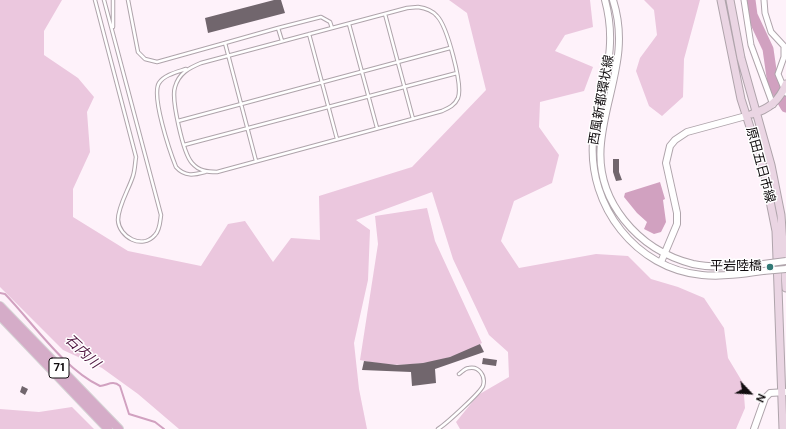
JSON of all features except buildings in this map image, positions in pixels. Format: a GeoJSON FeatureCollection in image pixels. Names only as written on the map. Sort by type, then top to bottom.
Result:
{"type":"FeatureCollection","features":[{"type":"Feature","properties":{"kind":"main road","name":"原田五日市線"},"geometry":{"type":"LineString","coordinates":[[721,0],[732,61],[746,116],[764,171],[776,231],[784,392],[783,429]]}},
{"type":"Feature","properties":{"kind":"main road","name":"原田五日市線"},"geometry":{"type":"LineString","coordinates":[[730,0],[741,58],[771,165],[781,215],[784,237],[786,288]]}},
{"type":"Feature","properties":{"kind":"main road","name":"原田五日市線"},"geometry":{"type":"LineString","coordinates":[[746,116],[766,110],[773,105],[785,89]]}},
{"type":"Feature","properties":{"kind":"main road","name":"71"},"geometry":{"type":"LineString","coordinates":[[0,306],[119,429]]}},
{"type":"Feature","properties":{"kind":"main road","name":"71"},"geometry":{"type":"LineString","coordinates":[[0,316],[108,429]]}},
{"type":"Feature","properties":{"kind":"street","name":"西風新都環状線"},"geometry":{"type":"LineString","coordinates":[[604,0],[609,16],[611,40],[608,68],[593,141],[595,175],[599,192],[616,225],[633,244],[661,262],[678,270],[702,275],[727,275],[786,269]]}},
{"type":"Feature","properties":{"kind":"street","name":"西風新都環状線"},"geometry":{"type":"LineString","coordinates":[[613,0],[618,16],[620,40],[616,71],[601,142],[603,176],[608,194],[616,210],[627,225],[641,239],[665,253],[693,264],[723,267],[763,264],[786,260]]}},
{"type":"Feature","properties":{"kind":"street"},"geometry":{"type":"LineString","coordinates":[[744,0],[751,46],[773,105]]}},
{"type":"Feature","properties":{"kind":"street"},"geometry":{"type":"LineString","coordinates":[[764,0],[765,13],[771,32],[784,46],[784,57],[778,74],[785,89]]}},
{"type":"Feature","properties":{"kind":"street"},"geometry":{"type":"LineString","coordinates":[[661,262],[676,224],[677,213],[666,163],[670,146],[675,140],[687,132],[746,116]]}},
{"type":"Feature","properties":{"kind":"street"},"geometry":{"type":"LineString","coordinates":[[754,429],[765,398],[770,393],[784,392]]}},
{"type":"Feature","properties":{"kind":"lane"},"geometry":{"type":"LineString","coordinates":[[95,0],[136,157],[134,174],[118,218],[120,228],[125,235],[132,240],[148,240],[154,235],[159,227],[161,215],[104,0]]}},
{"type":"Feature","properties":{"kind":"lane"},"geometry":{"type":"LineString","coordinates":[[113,0],[113,31]]}},
{"type":"Feature","properties":{"kind":"lane"},"geometry":{"type":"LineString","coordinates":[[128,0],[138,52],[145,59],[157,62],[321,17],[330,22],[332,28]]}},
{"type":"Feature","properties":{"kind":"lane"},"geometry":{"type":"LineString","coordinates":[[418,7],[429,9],[437,15],[443,24],[457,73],[460,89],[458,99],[452,106],[442,111],[217,172],[206,172],[193,176],[180,171],[173,159],[156,99],[159,83],[164,77],[228,56],[349,24],[407,8],[418,7]]}},
{"type":"Feature","properties":{"kind":"lane"},"geometry":{"type":"LineString","coordinates":[[385,14],[413,119]]}},
{"type":"Feature","properties":{"kind":"lane"},"geometry":{"type":"LineString","coordinates":[[349,24],[377,128]]}},
{"type":"Feature","properties":{"kind":"lane"},"geometry":{"type":"LineString","coordinates":[[278,28],[282,41]]}},
{"type":"Feature","properties":{"kind":"lane"},"geometry":{"type":"LineString","coordinates":[[309,34],[337,139]]}},
{"type":"Feature","properties":{"kind":"lane"},"geometry":{"type":"LineString","coordinates":[[225,43],[256,161]]}},
{"type":"Feature","properties":{"kind":"lane"},"geometry":{"type":"LineString","coordinates":[[178,121],[450,48]]}},
{"type":"Feature","properties":{"kind":"lane"},"geometry":{"type":"LineString","coordinates":[[188,68],[180,76],[175,86],[173,100],[184,145],[191,162],[206,172]]}},
{"type":"Feature","properties":{"kind":"lane"},"geometry":{"type":"LineString","coordinates":[[184,145],[457,73]]}},
{"type":"Feature","properties":{"kind":"lane"},"geometry":{"type":"LineString","coordinates":[[438,429],[455,416],[482,387],[484,379],[481,372],[475,368],[467,368],[458,374]]}},
{"type":"Feature","properties":{"kind":"shaded area"},"geometry":{"type":"Polygon","coordinates":[[[0,0],[62,0],[44,31],[44,55],[78,78],[94,97],[87,112],[90,152],[73,189],[73,217],[128,251],[201,266],[228,224],[245,221],[273,262],[291,238],[320,240],[319,196],[412,167],[486,90],[467,13],[449,0],[590,0],[593,27],[565,35],[555,51],[593,67],[584,91],[540,102],[539,127],[559,155],[552,183],[514,201],[501,241],[519,268],[596,254],[628,256],[651,279],[678,287],[704,298],[724,328],[728,358],[743,383],[745,408],[736,429],[460,429],[456,422],[478,395],[509,377],[508,352],[489,335],[453,259],[432,192],[356,220],[370,230],[368,280],[354,343],[359,389],[367,429],[179,429],[138,394],[102,368],[63,350],[0,287],[0,0]]]}},
{"type":"Feature","properties":{"kind":"shaded area"},"geometry":{"type":"Polygon","coordinates":[[[644,0],[700,0],[684,59],[683,97],[662,116],[649,106],[636,71],[640,58],[657,35],[654,10],[644,0]]]}},
{"type":"Feature","properties":{"kind":"shaded area"},"geometry":{"type":"Polygon","coordinates":[[[660,182],[665,199],[663,200],[666,222],[661,232],[654,234],[644,229],[647,222],[637,213],[624,197],[625,193],[660,182]]]}},
{"type":"Feature","properties":{"kind":"shaded area"},"geometry":{"type":"Polygon","coordinates":[[[427,208],[435,241],[482,343],[454,356],[423,363],[391,365],[360,360],[378,244],[375,216],[427,208]]]}},
{"type":"Feature","properties":{"kind":"shaded area"},"geometry":{"type":"Polygon","coordinates":[[[72,407],[94,429],[0,429],[0,409],[39,412],[72,407]]]}},
{"type":"Feature","properties":{"kind":"waterway","name":"石内川"},"geometry":{"type":"LineString","coordinates":[[750,0],[752,15],[768,49],[773,84],[786,107]]}},
{"type":"Feature","properties":{"kind":"waterway","name":"石内川"},"geometry":{"type":"LineString","coordinates":[[0,293],[5,294],[74,369],[100,386],[113,383],[117,384],[120,386],[129,414],[155,422],[164,429]]}},
{"type":"Feature","properties":{"kind":"place","name":"平岩陸橋"},"geometry":{"type":"Point","coordinates":[770,267]}}]}
